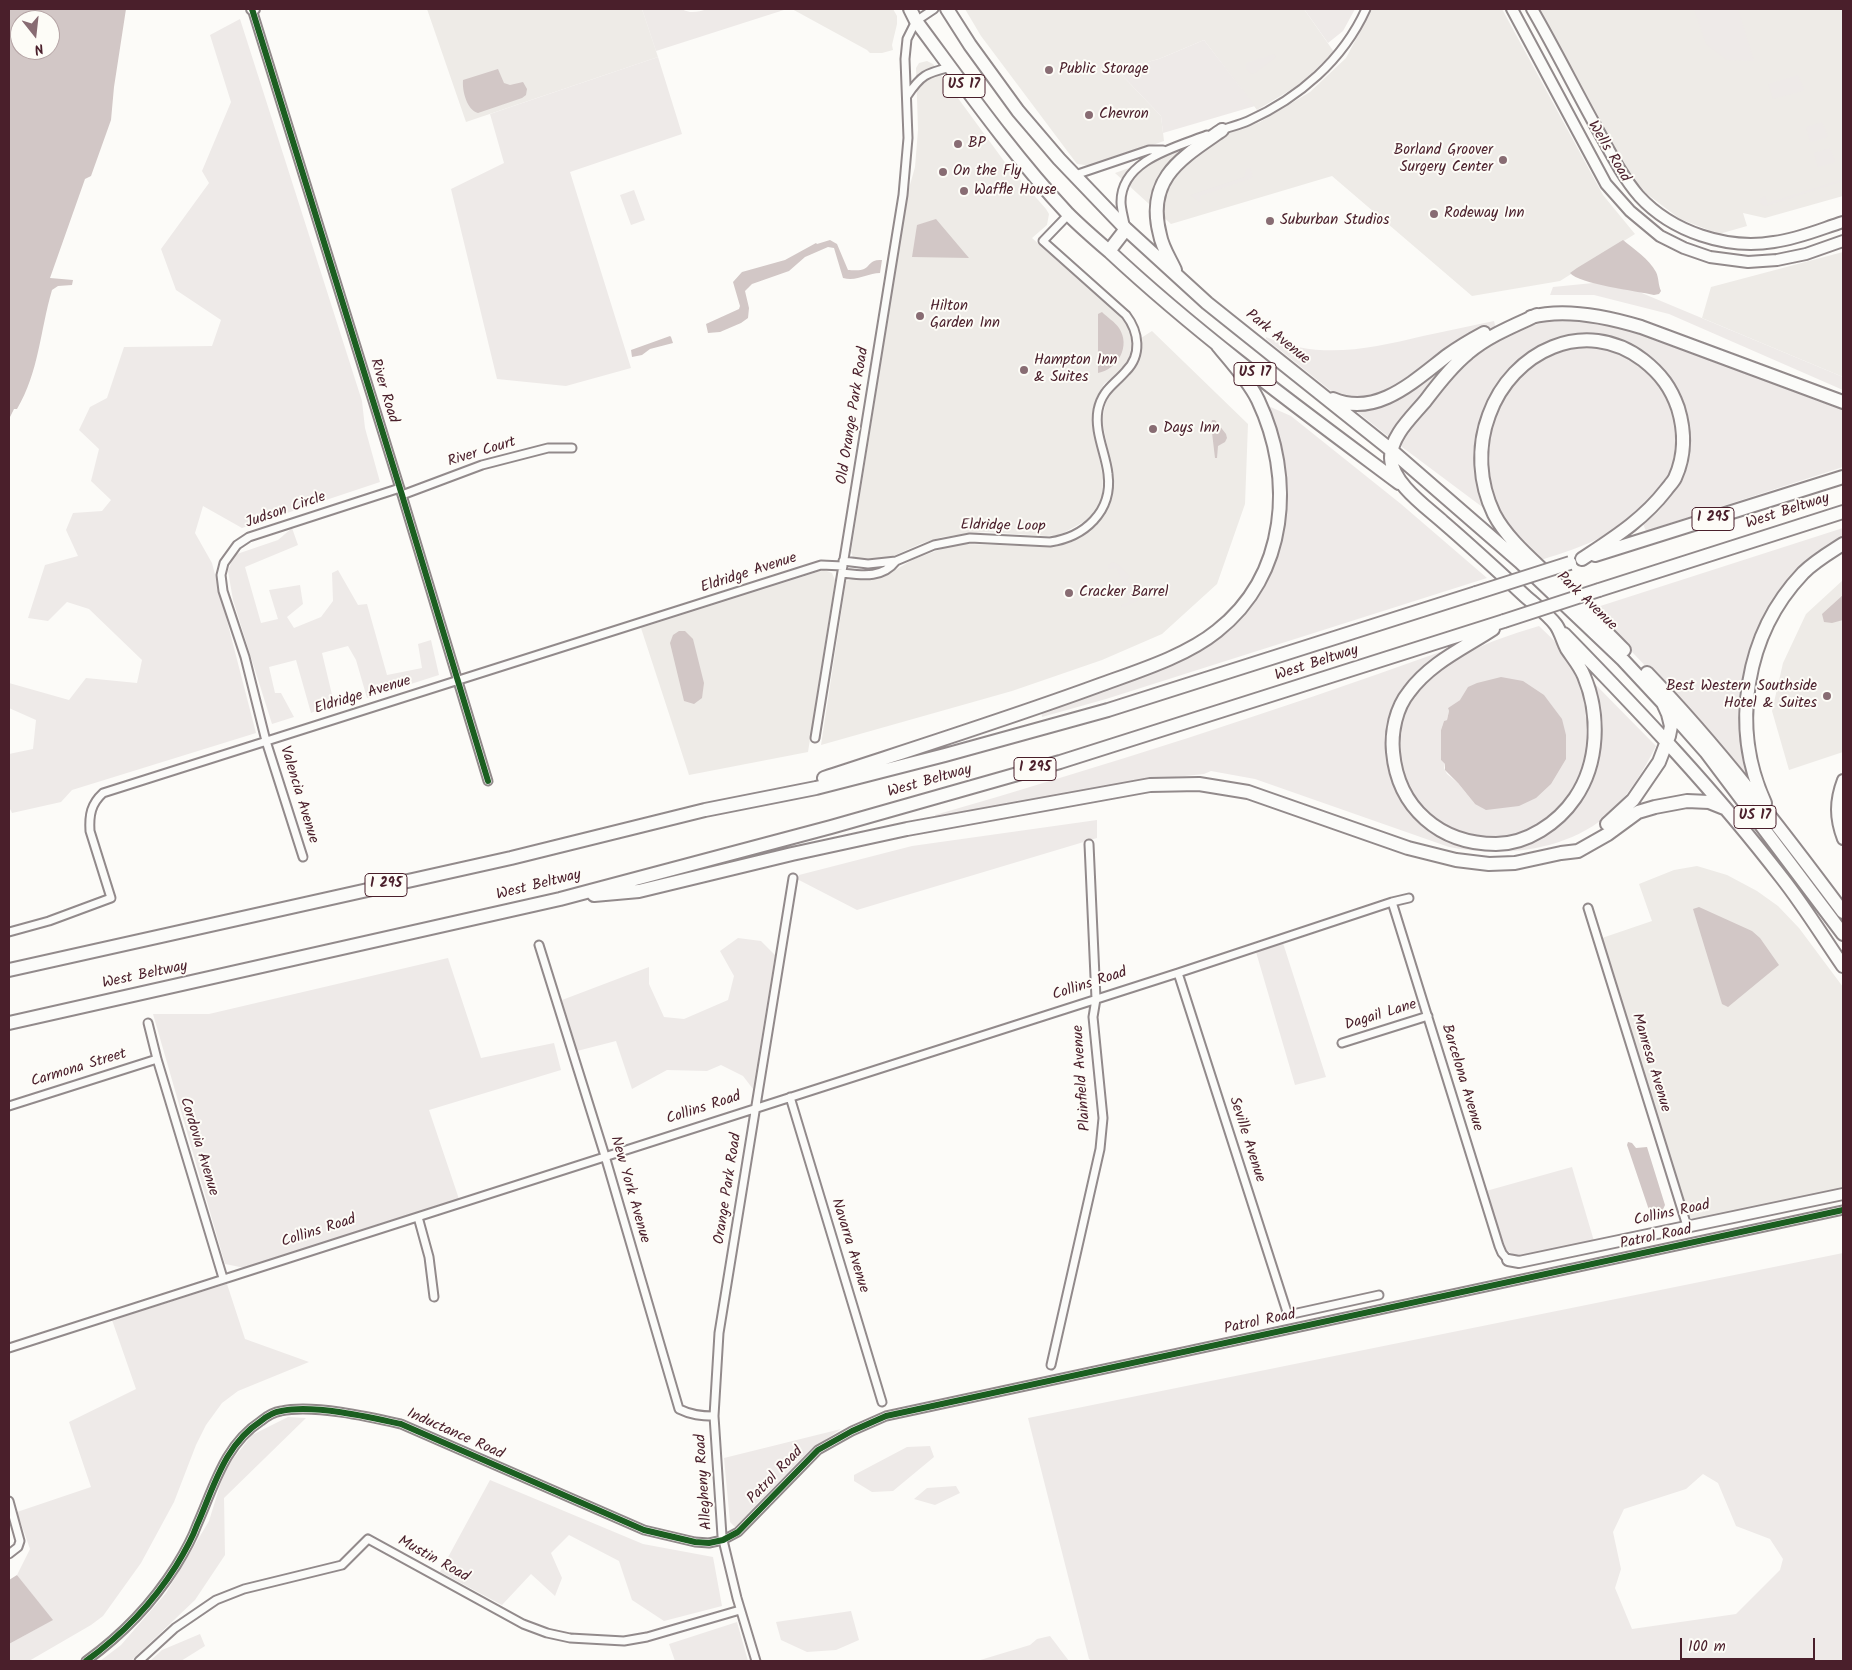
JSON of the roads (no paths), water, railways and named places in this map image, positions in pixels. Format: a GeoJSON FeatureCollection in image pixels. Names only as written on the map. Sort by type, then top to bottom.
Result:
{"type":"FeatureCollection","features":[{"type":"Feature","properties":{"kind":"highway","name":"US 17"},"geometry":{"type":"LineString","coordinates":[[910,9],[916,21],[980,109],[1068,214],[1144,284],[1218,346],[1406,490],[1494,567],[1556,625],[1633,704],[1783,878],[1843,966]]}},
{"type":"Feature","properties":{"kind":"highway","name":"Park Avenue"},"geometry":{"type":"LineString","coordinates":[[947,9],[975,52],[1018,111],[1046,145],[1126,229],[1207,303],[1391,450],[1520,562],[1623,660],[1663,703]]}},
{"type":"Feature","properties":{"kind":"highway"},"geometry":{"type":"LineString","coordinates":[[1177,274],[1160,236],[1157,220],[1156,202],[1161,185],[1170,170],[1185,156],[1222,130]]}},
{"type":"Feature","properties":{"kind":"highway"},"geometry":{"type":"LineString","coordinates":[[1108,252],[1126,229]]}},
{"type":"Feature","properties":{"kind":"highway"},"geometry":{"type":"LineString","coordinates":[[1320,393],[1344,404],[1360,404],[1390,397],[1467,342],[1500,325],[1537,315],[1576,314],[1641,326],[1843,402]]}},
{"type":"Feature","properties":{"kind":"highway"},"geometry":{"type":"LineString","coordinates":[[1406,490],[1391,461],[1391,450],[1398,435],[1434,389],[1466,353],[1503,330],[1537,315]]}},
{"type":"Feature","properties":{"kind":"highway"},"geometry":{"type":"LineString","coordinates":[[1576,562],[1630,526],[1656,503],[1674,479],[1682,454],[1682,423],[1672,391],[1654,368],[1635,354],[1616,345],[1590,340],[1561,344],[1543,351],[1523,364],[1504,385],[1491,409],[1482,439],[1482,476],[1495,514],[1520,547],[1611,636],[1682,710],[1772,816],[1843,912]]}},
{"type":"Feature","properties":{"kind":"highway"},"geometry":{"type":"LineString","coordinates":[[762,798],[1031,710],[1124,676],[1197,645],[1229,621],[1249,598],[1265,569],[1272,550],[1279,517],[1281,480],[1270,430],[1257,399],[1243,376],[1218,346]]}},
{"type":"Feature","properties":{"kind":"highway","name":"West Beltway"},"geometry":{"type":"LineString","coordinates":[[9,970],[511,858],[762,798],[816,788],[945,755],[1108,710],[1843,477]]}},
{"type":"Feature","properties":{"kind":"highway","name":"West Beltway"},"geometry":{"type":"LineString","coordinates":[[9,1023],[560,899],[831,827],[1060,762],[1843,512]]}},
{"type":"Feature","properties":{"kind":"highway"},"geometry":{"type":"LineString","coordinates":[[1772,816],[1750,760],[1747,697],[1756,653],[1776,610],[1792,586],[1805,572],[1843,544]]}},
{"type":"Feature","properties":{"kind":"highway"},"geometry":{"type":"LineString","coordinates":[[1504,621],[1426,672],[1402,703],[1396,717],[1393,733],[1394,767],[1405,794],[1416,809],[1433,826],[1448,834],[1472,842],[1508,843],[1527,838],[1542,830],[1558,817],[1574,799],[1589,769],[1595,735],[1592,699],[1582,671],[1568,650],[1556,625]]}},
{"type":"Feature","properties":{"kind":"highway","name":"US 17"},"geometry":{"type":"LineString","coordinates":[[1663,703],[1706,752],[1843,934]]}},
{"type":"Feature","properties":{"kind":"highway"},"geometry":{"type":"LineString","coordinates":[[1561,853],[1599,830],[1618,816],[1634,800],[1659,762],[1667,742],[1671,726],[1663,703]]}},
{"type":"Feature","properties":{"kind":"highway"},"geometry":{"type":"LineString","coordinates":[[560,899],[639,891],[792,854],[907,829],[1128,788],[1165,784],[1199,784],[1248,792],[1408,848],[1456,860],[1489,864],[1515,863],[1578,851],[1589,846],[1638,812],[1655,806],[1687,801],[1709,802],[1724,808]]}},
{"type":"Feature","properties":{"kind":"main road","name":"Wells Road"},"geometry":{"type":"LineString","coordinates":[[1512,9],[1606,184],[1630,211],[1660,236],[1684,248],[1710,257],[1748,262],[1777,260],[1806,254],[1843,241]]}},
{"type":"Feature","properties":{"kind":"main road","name":"Wells Road"},"geometry":{"type":"LineString","coordinates":[[1532,9],[1620,170],[1640,197],[1666,218],[1685,230],[1709,238],[1748,244],[1774,242],[1800,236],[1843,222]]}},
{"type":"Feature","properties":{"kind":"main road"},"geometry":{"type":"LineString","coordinates":[[1843,780],[1836,812],[1843,839]]}},
{"type":"Feature","properties":{"kind":"main road","name":"Collins Road"},"geometry":{"type":"LineString","coordinates":[[1508,1260],[1519,1262],[1843,1194]]}},
{"type":"Feature","properties":{"kind":"street","name":"River Road"},"geometry":{"type":"LineString","coordinates":[[253,9],[488,780]]}},
{"type":"Feature","properties":{"kind":"street"},"geometry":{"type":"LineString","coordinates":[[916,21],[934,9]]}},
{"type":"Feature","properties":{"kind":"street"},"geometry":{"type":"LineString","coordinates":[[1126,229],[1121,203],[1123,191],[1128,179],[1141,164],[1163,150],[1248,121],[1289,98],[1311,82],[1343,47],[1366,9]]}},
{"type":"Feature","properties":{"kind":"street","name":"Old Orange Park Road"},"geometry":{"type":"LineString","coordinates":[[815,738],[903,195],[908,138],[905,59],[907,39],[916,21]]}},
{"type":"Feature","properties":{"kind":"street"},"geometry":{"type":"LineString","coordinates":[[906,96],[917,81],[925,75],[951,67]]}},
{"type":"Feature","properties":{"kind":"street"},"geometry":{"type":"LineString","coordinates":[[1075,175],[1148,150],[1163,150]]}},
{"type":"Feature","properties":{"kind":"street","name":"Eldridge Loop"},"geometry":{"type":"LineString","coordinates":[[842,567],[896,561],[934,545],[970,538],[1050,542],[1062,540],[1072,537],[1082,530],[1091,523],[1102,509],[1106,497],[1108,474],[1098,427],[1098,409],[1109,386],[1128,370],[1132,364],[1137,338],[1135,329],[1126,315],[1043,241],[1068,214]]}},
{"type":"Feature","properties":{"kind":"street","name":"River Court"},"geometry":{"type":"LineString","coordinates":[[401,491],[482,465],[548,448],[572,448]]}},
{"type":"Feature","properties":{"kind":"street","name":"Judson Circle"},"geometry":{"type":"LineString","coordinates":[[266,740],[245,657],[223,591],[221,575],[224,563],[237,545],[249,537],[401,491]]}},
{"type":"Feature","properties":{"kind":"street","name":"Eldridge Loop"},"geometry":{"type":"LineString","coordinates":[[842,567],[862,575],[879,573],[891,567],[896,561]]}},
{"type":"Feature","properties":{"kind":"street","name":"Eldridge Avenue"},"geometry":{"type":"LineString","coordinates":[[9,932],[111,898],[90,831],[89,822],[90,812],[96,800],[103,793],[821,565],[842,567]]}},
{"type":"Feature","properties":{"kind":"street","name":"Valencia Avenue"},"geometry":{"type":"LineString","coordinates":[[266,740],[303,857]]}},
{"type":"Feature","properties":{"kind":"street","name":"Plainfield Avenue"},"geometry":{"type":"LineString","coordinates":[[1051,1365],[1100,1149],[1103,1118],[1093,1017],[1096,999],[1089,844]]}},
{"type":"Feature","properties":{"kind":"street","name":"Orange Park Road"},"geometry":{"type":"LineString","coordinates":[[714,1416],[719,1333],[793,878]]}},
{"type":"Feature","properties":{"kind":"street","name":"Collins Road"},"geometry":{"type":"LineString","coordinates":[[9,1348],[1409,898]]}},
{"type":"Feature","properties":{"kind":"street","name":"Barcelona Avenue"},"geometry":{"type":"LineString","coordinates":[[1392,902],[1499,1246],[1508,1260]]}},
{"type":"Feature","properties":{"kind":"street","name":"Manresa Avenue"},"geometry":{"type":"LineString","coordinates":[[1588,908],[1687,1226]]}},
{"type":"Feature","properties":{"kind":"street","name":"New York Avenue"},"geometry":{"type":"LineString","coordinates":[[540,944],[606,1156],[679,1409],[688,1414],[714,1416]]}},
{"type":"Feature","properties":{"kind":"street","name":"Seville Avenue"},"geometry":{"type":"LineString","coordinates":[[1178,973],[1288,1315],[1379,1295]]}},
{"type":"Feature","properties":{"kind":"street","name":"Dagail Lane"},"geometry":{"type":"LineString","coordinates":[[1342,1042],[1428,1016]]}},
{"type":"Feature","properties":{"kind":"street","name":"Cordovia Avenue"},"geometry":{"type":"LineString","coordinates":[[148,1023],[157,1060],[223,1278]]}},
{"type":"Feature","properties":{"kind":"street","name":"Carmona Street"},"geometry":{"type":"LineString","coordinates":[[9,1106],[157,1060]]}},
{"type":"Feature","properties":{"kind":"street","name":"Navarra Avenue"},"geometry":{"type":"LineString","coordinates":[[790,1097],[882,1402]]}},
{"type":"Feature","properties":{"kind":"street","name":"Patrol Road"},"geometry":{"type":"LineString","coordinates":[[723,1540],[738,1532],[818,1450],[852,1431],[886,1416],[1843,1210]]}},
{"type":"Feature","properties":{"kind":"street"},"geometry":{"type":"LineString","coordinates":[[418,1217],[429,1257],[434,1297]]}},
{"type":"Feature","properties":{"kind":"street","name":"Inductance Road"},"geometry":{"type":"LineString","coordinates":[[86,1661],[118,1637],[156,1596],[177,1564],[197,1527],[220,1468],[234,1445],[251,1427],[270,1414],[281,1411],[300,1409],[336,1412],[401,1424],[644,1530],[695,1542],[723,1540]]}},
{"type":"Feature","properties":{"kind":"street","name":"Allegheny Road"},"geometry":{"type":"LineString","coordinates":[[714,1416],[723,1540],[740,1610],[756,1661]]}},
{"type":"Feature","properties":{"kind":"street"},"geometry":{"type":"LineString","coordinates":[[9,1501],[20,1541],[18,1547],[9,1554]]}},
{"type":"Feature","properties":{"kind":"street","name":"Mustin Road"},"geometry":{"type":"LineString","coordinates":[[139,1661],[175,1628],[216,1600],[261,1584],[342,1565],[368,1539],[523,1624],[547,1633],[570,1638],[624,1641],[647,1637],[740,1610]]}},
{"type":"Feature","properties":{"kind":"place","name":"Public Storage"},"geometry":{"type":"Point","coordinates":[1049,70]}},
{"type":"Feature","properties":{"kind":"place","name":"Chevron"},"geometry":{"type":"Point","coordinates":[1089,115]}},
{"type":"Feature","properties":{"kind":"place","name":"BP"},"geometry":{"type":"Point","coordinates":[958,144]}},
{"type":"Feature","properties":{"kind":"place","name":"Borland Groover Surgery Center"},"geometry":{"type":"Point","coordinates":[1503,160]}},
{"type":"Feature","properties":{"kind":"place","name":"On the Fly"},"geometry":{"type":"Point","coordinates":[943,172]}},
{"type":"Feature","properties":{"kind":"place","name":"Waffle House"},"geometry":{"type":"Point","coordinates":[964,191]}},
{"type":"Feature","properties":{"kind":"place","name":"Rodeway Inn"},"geometry":{"type":"Point","coordinates":[1434,214]}},
{"type":"Feature","properties":{"kind":"place","name":"Suburban Studios"},"geometry":{"type":"Point","coordinates":[1270,221]}},
{"type":"Feature","properties":{"kind":"place","name":"Hilton Garden Inn"},"geometry":{"type":"Point","coordinates":[920,316]}},
{"type":"Feature","properties":{"kind":"place","name":"Hampton Inn & Suites"},"geometry":{"type":"Point","coordinates":[1024,370]}},
{"type":"Feature","properties":{"kind":"place","name":"Days Inn"},"geometry":{"type":"Point","coordinates":[1153,429]}},
{"type":"Feature","properties":{"kind":"place","name":"Cracker Barrel"},"geometry":{"type":"Point","coordinates":[1069,593]}},
{"type":"Feature","properties":{"kind":"place","name":"Best Western Southside Hotel & Suites"},"geometry":{"type":"Point","coordinates":[1827,696]}}]}
